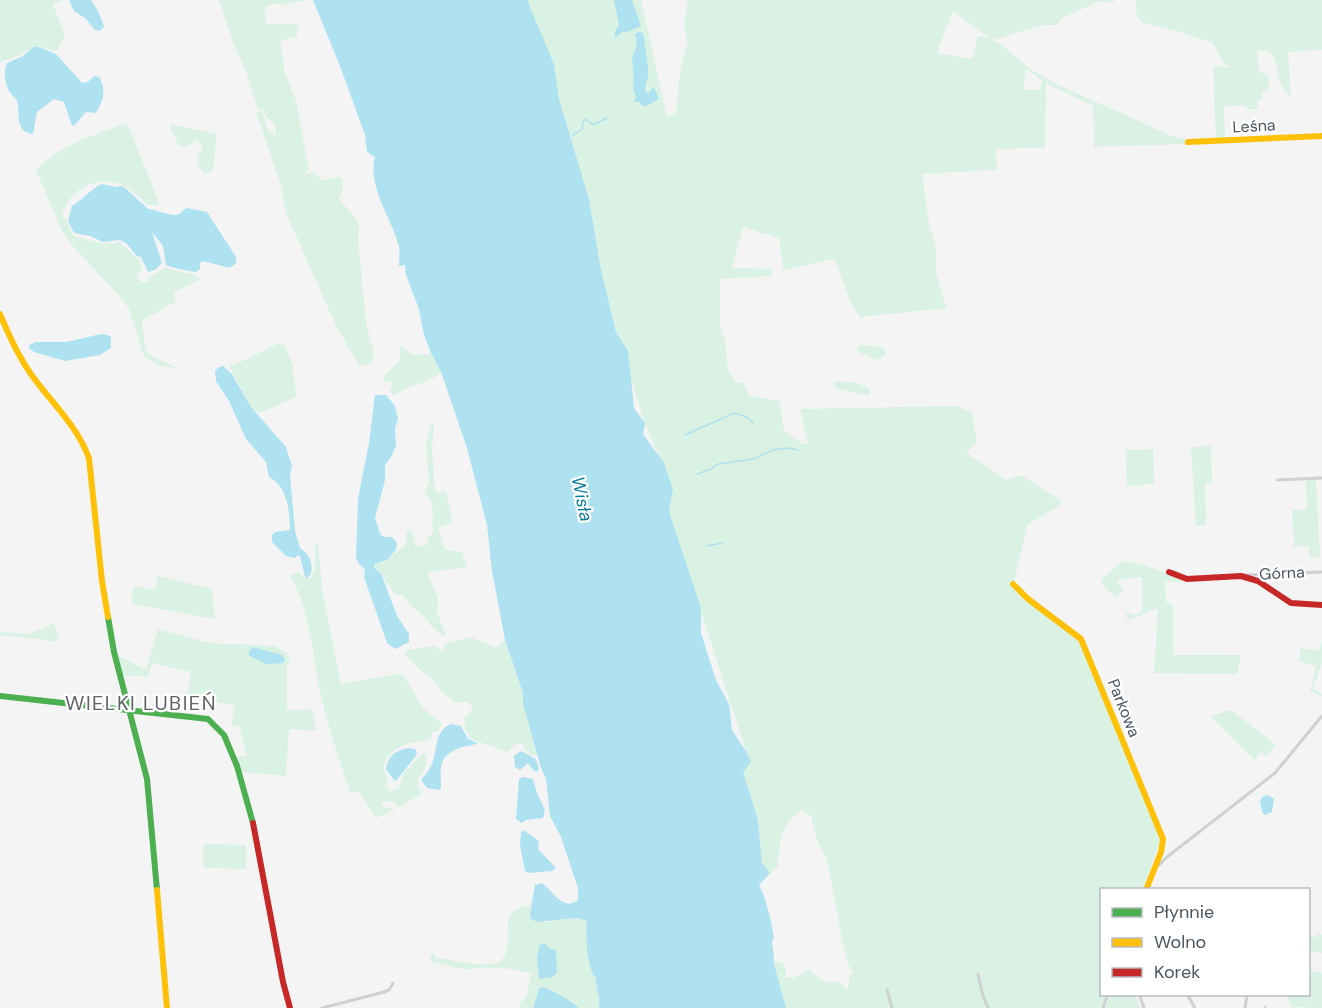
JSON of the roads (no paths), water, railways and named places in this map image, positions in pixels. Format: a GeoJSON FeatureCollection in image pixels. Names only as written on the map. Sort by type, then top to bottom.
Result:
{"type":"FeatureCollection","features":[{"type":"Feature","properties":{"kind":"street","name":"Leśna"},"geometry":{"type":"LineString","coordinates":[[1188,142],[1322,136]]}},
{"type":"Feature","properties":{"kind":"street"},"geometry":{"type":"LineString","coordinates":[[0,314],[25,366],[83,441],[89,458],[105,601],[117,670],[141,752],[148,788],[167,1008]]}},
{"type":"Feature","properties":{"kind":"street"},"geometry":{"type":"LineString","coordinates":[[1277,480],[1322,478]]}},
{"type":"Feature","properties":{"kind":"street"},"geometry":{"type":"LineString","coordinates":[[1169,572],[1188,579],[1243,577],[1258,581],[1291,603],[1322,604]]}},
{"type":"Feature","properties":{"kind":"street","name":"Górna"},"geometry":{"type":"LineString","coordinates":[[1243,577],[1322,572]]}},
{"type":"Feature","properties":{"kind":"street","name":"Parkowa"},"geometry":{"type":"LineString","coordinates":[[1013,584],[1020,593],[1069,627],[1081,639],[1162,835],[1162,845],[1147,888]]}},
{"type":"Feature","properties":{"kind":"street"},"geometry":{"type":"LineString","coordinates":[[0,696],[208,719],[215,723],[233,752],[239,767],[290,1008]]}},
{"type":"Feature","properties":{"kind":"street"},"geometry":{"type":"LineString","coordinates":[[1154,870],[1167,857],[1275,773],[1322,716]]}},
{"type":"Feature","properties":{"kind":"street"},"geometry":{"type":"LineString","coordinates":[[978,974],[988,1008]]}},
{"type":"Feature","properties":{"kind":"street"},"geometry":{"type":"LineString","coordinates":[[322,1008],[384,992],[389,990],[393,984]]}},
{"type":"Feature","properties":{"kind":"street"},"geometry":{"type":"LineString","coordinates":[[887,990],[892,1008]]}},
{"type":"Feature","properties":{"kind":"water"},"geometry":{"type":"Polygon","coordinates":[[[69,0],[91,0],[104,27],[100,31],[95,30],[85,18],[74,11],[69,0]]]}},
{"type":"Feature","properties":{"kind":"water","name":"Wisła"},"geometry":{"type":"Polygon","coordinates":[[[313,0],[527,0],[554,64],[559,99],[589,199],[601,270],[616,332],[628,351],[634,408],[645,423],[643,434],[664,463],[673,489],[669,512],[701,608],[701,633],[716,680],[729,704],[732,730],[751,762],[743,772],[758,820],[762,863],[770,873],[759,885],[770,918],[774,938],[772,941],[773,960],[786,1008],[599,1008],[596,978],[587,951],[587,921],[576,918],[537,922],[531,919],[535,885],[542,883],[558,899],[568,904],[578,900],[578,888],[561,837],[550,816],[546,779],[523,704],[523,693],[505,640],[492,571],[487,525],[467,448],[441,372],[424,335],[419,309],[406,275],[405,265],[399,266],[399,247],[396,236],[374,180],[375,157],[367,152],[365,135],[313,0]]]}},
{"type":"Feature","properties":{"kind":"water"},"geometry":{"type":"Polygon","coordinates":[[[614,0],[632,0],[641,26],[622,32],[615,38],[619,24],[614,0]]]}},
{"type":"Feature","properties":{"kind":"water"},"geometry":{"type":"Polygon","coordinates":[[[643,33],[647,62],[646,92],[647,94],[654,87],[659,99],[644,107],[639,102],[634,102],[636,97],[633,89],[632,58],[637,45],[635,34],[643,33]]]}},
{"type":"Feature","properties":{"kind":"water"},"geometry":{"type":"Polygon","coordinates":[[[37,46],[56,54],[82,83],[88,82],[94,76],[99,77],[103,86],[103,95],[96,113],[86,112],[72,126],[64,102],[54,99],[37,112],[33,134],[22,129],[18,103],[6,84],[5,70],[7,63],[37,46]]]}},
{"type":"Feature","properties":{"kind":"water"},"geometry":{"type":"Polygon","coordinates":[[[102,184],[123,186],[148,209],[173,215],[187,208],[207,212],[236,257],[236,263],[230,268],[203,261],[196,272],[166,265],[163,246],[152,232],[162,263],[155,270],[148,272],[141,257],[137,256],[126,243],[120,240],[103,242],[90,236],[74,233],[68,221],[72,206],[102,184]]]}},
{"type":"Feature","properties":{"kind":"water"},"geometry":{"type":"Polygon","coordinates":[[[101,334],[111,337],[111,348],[100,355],[65,361],[34,352],[29,348],[29,345],[36,342],[66,342],[101,334]]]}},
{"type":"Feature","properties":{"kind":"water"},"geometry":{"type":"Polygon","coordinates":[[[223,366],[232,374],[251,407],[286,447],[292,466],[290,475],[295,531],[300,548],[309,558],[312,566],[308,578],[305,577],[300,556],[295,558],[286,556],[272,542],[272,535],[275,532],[290,530],[286,500],[280,486],[269,477],[266,462],[246,439],[229,401],[216,381],[215,371],[223,366]]]}},
{"type":"Feature","properties":{"kind":"water"},"geometry":{"type":"Polygon","coordinates":[[[375,395],[386,395],[395,406],[398,419],[395,428],[396,446],[385,465],[385,480],[375,518],[380,534],[384,537],[392,537],[397,543],[396,550],[388,559],[375,564],[374,568],[381,573],[397,616],[409,634],[409,642],[395,649],[387,643],[364,577],[365,569],[356,558],[358,499],[369,443],[375,395]]]}},
{"type":"Feature","properties":{"kind":"water"},"geometry":{"type":"Polygon","coordinates":[[[253,647],[282,655],[285,660],[283,663],[266,664],[249,656],[253,647]]]}},
{"type":"Feature","properties":{"kind":"water"},"geometry":{"type":"Polygon","coordinates":[[[451,724],[461,726],[468,739],[478,743],[459,748],[447,755],[442,764],[441,788],[439,790],[427,788],[421,780],[433,762],[438,737],[451,724]]]}},
{"type":"Feature","properties":{"kind":"water"},"geometry":{"type":"Polygon","coordinates":[[[408,748],[415,749],[417,753],[396,781],[386,769],[388,761],[399,751],[408,748]]]}},
{"type":"Feature","properties":{"kind":"water"},"geometry":{"type":"Polygon","coordinates":[[[521,751],[536,759],[539,769],[537,772],[528,763],[520,770],[515,767],[514,756],[521,751]]]}},
{"type":"Feature","properties":{"kind":"water"},"geometry":{"type":"Polygon","coordinates":[[[523,777],[533,779],[545,810],[543,818],[526,820],[522,823],[516,819],[519,779],[523,777]]]}},
{"type":"Feature","properties":{"kind":"water"},"geometry":{"type":"Polygon","coordinates":[[[1268,795],[1274,799],[1272,812],[1265,815],[1262,812],[1260,801],[1263,796],[1268,795]]]}},
{"type":"Feature","properties":{"kind":"water"},"geometry":{"type":"Polygon","coordinates":[[[523,830],[539,841],[538,849],[556,868],[552,871],[528,873],[525,871],[520,845],[523,830]]]}},
{"type":"Feature","properties":{"kind":"water"},"geometry":{"type":"Polygon","coordinates":[[[544,943],[556,951],[557,972],[553,977],[539,979],[537,958],[540,944],[544,943]]]}},
{"type":"Feature","properties":{"kind":"water"},"geometry":{"type":"Polygon","coordinates":[[[541,987],[561,996],[579,1008],[533,1008],[541,987]]]}},
{"type":"Feature","properties":{"kind":"waterway"},"geometry":{"type":"LineString","coordinates":[[572,136],[582,129],[586,119],[593,125],[607,118]]}},
{"type":"Feature","properties":{"kind":"waterway"},"geometry":{"type":"LineString","coordinates":[[685,435],[734,413],[747,417],[753,423]]}},
{"type":"Feature","properties":{"kind":"waterway"},"geometry":{"type":"LineString","coordinates":[[697,474],[718,464],[753,459],[773,450],[789,448],[798,450]]}},
{"type":"Feature","properties":{"kind":"waterway"},"geometry":{"type":"LineString","coordinates":[[707,546],[722,543]]}},
{"type":"Feature","properties":{"kind":"district","name":"WIELKI LUBIEŃ"},"geometry":{"type":"Point","coordinates":[141,703]}}]}
